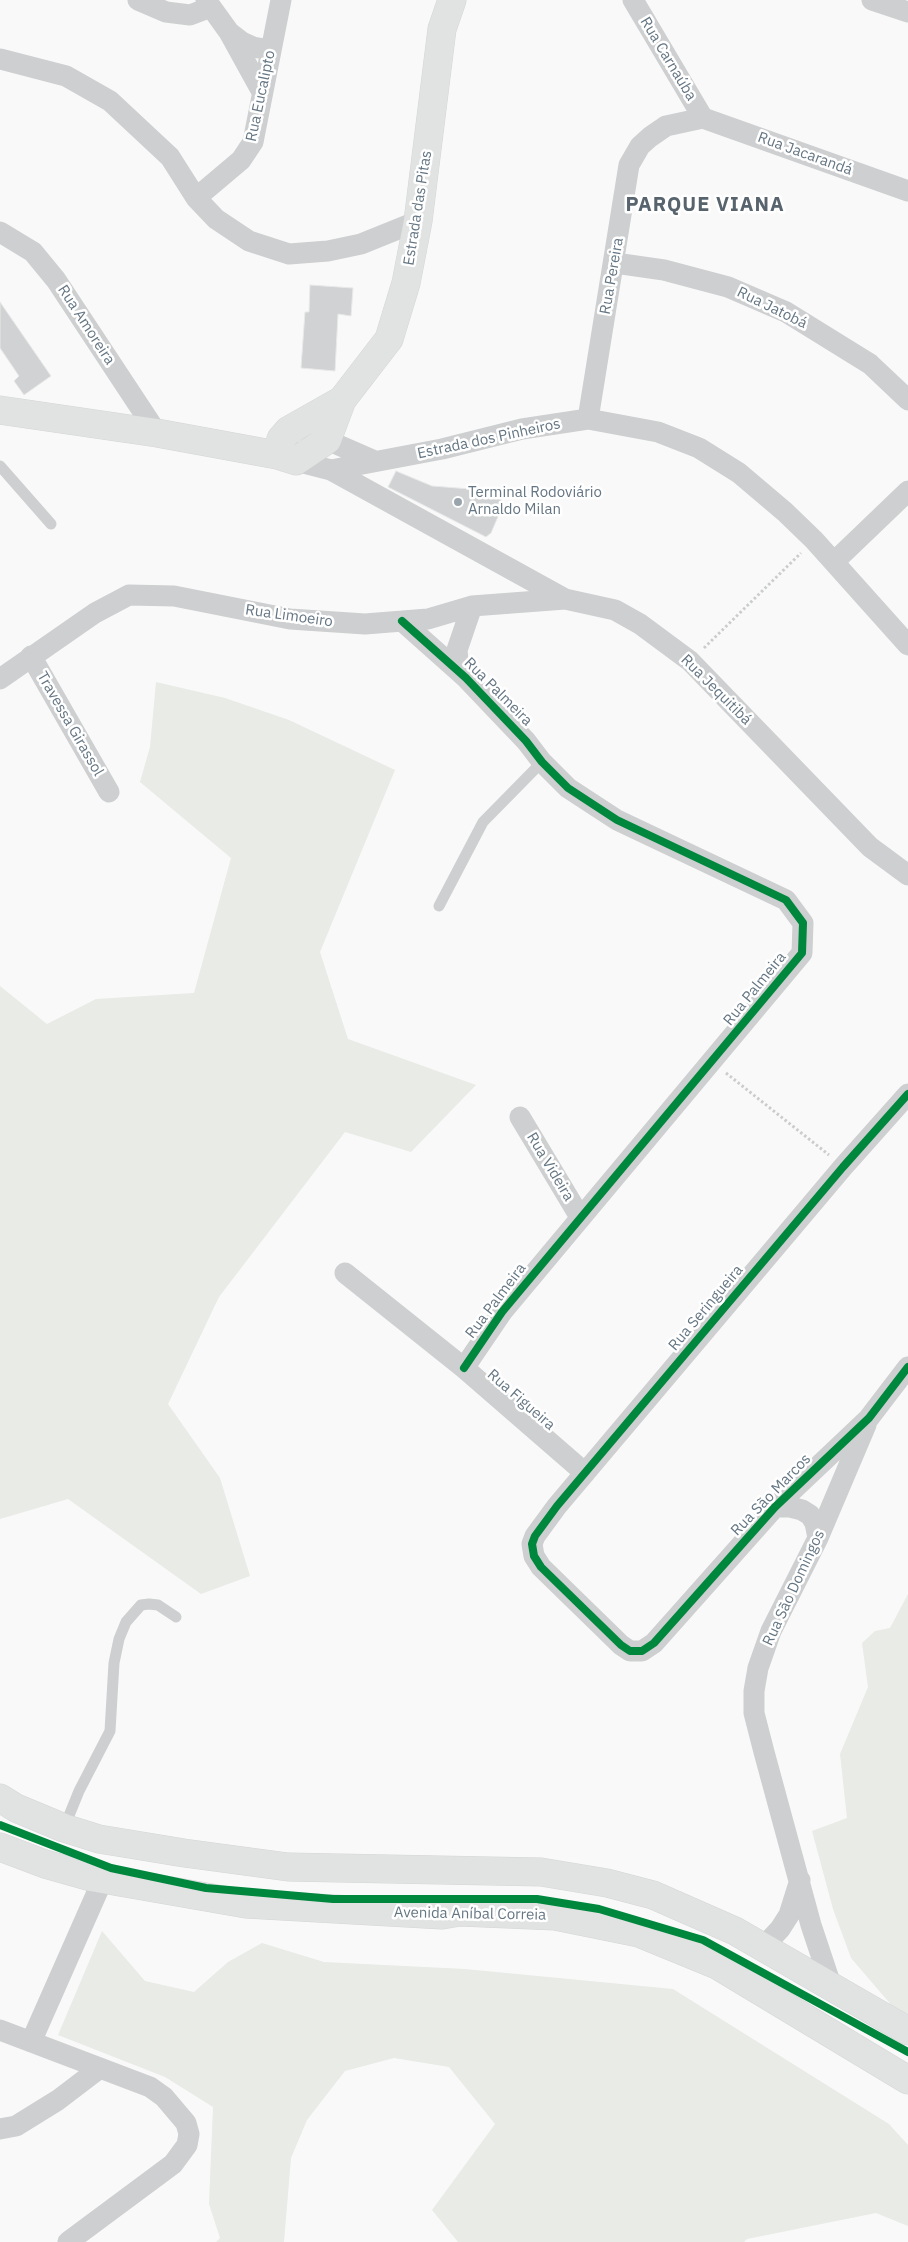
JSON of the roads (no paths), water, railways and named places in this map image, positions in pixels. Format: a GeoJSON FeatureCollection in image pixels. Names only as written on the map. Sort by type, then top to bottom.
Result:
{"type":"FeatureCollection","features":[{"type":"Feature","properties":{"kind":"main road","name":"Estrada das Pitas"},"geometry":{"type":"LineString","coordinates":[[327,440],[342,400],[389,339],[406,283],[418,221],[442,29],[452,0]]}},
{"type":"Feature","properties":{"kind":"main road","name":"Estrada das Pitas"},"geometry":{"type":"LineString","coordinates":[[289,430],[342,400]]}},
{"type":"Feature","properties":{"kind":"main road","name":"Estrada dos Pinheiros"},"geometry":{"type":"LineString","coordinates":[[0,410],[157,433],[286,458]]}},
{"type":"Feature","properties":{"kind":"main road"},"geometry":{"type":"LineString","coordinates":[[244,450],[289,430],[327,440]]}},
{"type":"Feature","properties":{"kind":"main road"},"geometry":{"type":"LineString","coordinates":[[289,430],[281,439],[286,458],[327,440]]}},
{"type":"Feature","properties":{"kind":"main road"},"geometry":{"type":"LineString","coordinates":[[0,1798],[16,1808],[64,1828],[99,1839],[288,1866],[541,1872],[579,1878],[653,1895],[689,1909],[764,1946],[908,2031]]}},
{"type":"Feature","properties":{"kind":"main road","name":"Avenida Aníbal Correia"},"geometry":{"type":"LineString","coordinates":[[0,1847],[45,1864],[103,1879],[246,1904],[442,1915],[460,1912],[555,1916],[639,1934],[717,1964],[908,2080]]}},
{"type":"Feature","properties":{"kind":"street"},"geometry":{"type":"LineString","coordinates":[[138,0],[166,12],[190,15],[208,4],[229,32],[262,92]]}},
{"type":"Feature","properties":{"kind":"street","name":"Rua Eucalipto"},"geometry":{"type":"LineString","coordinates":[[196,198],[241,160],[253,142],[281,0]]}},
{"type":"Feature","properties":{"kind":"street","name":"Rua Carnaúba"},"geometry":{"type":"LineString","coordinates":[[633,0],[703,118]]}},
{"type":"Feature","properties":{"kind":"street"},"geometry":{"type":"LineString","coordinates":[[872,0],[908,12]]}},
{"type":"Feature","properties":{"kind":"street"},"geometry":{"type":"LineString","coordinates":[[229,32],[253,47],[270,50]]}},
{"type":"Feature","properties":{"kind":"street"},"geometry":{"type":"LineString","coordinates":[[0,59],[66,76],[110,101],[170,157],[196,198],[216,219],[249,241],[289,254],[328,252],[361,244],[418,221]]}},
{"type":"Feature","properties":{"kind":"street","name":"Rua Jacarandá"},"geometry":{"type":"LineString","coordinates":[[703,118],[908,190]]}},
{"type":"Feature","properties":{"kind":"street","name":"Rua Pereira"},"geometry":{"type":"LineString","coordinates":[[588,419],[615,263],[629,164],[640,146],[666,126],[703,118]]}},
{"type":"Feature","properties":{"kind":"street","name":"Rua Amoreira"},"geometry":{"type":"LineString","coordinates":[[0,232],[33,252],[56,280],[157,433]]}},
{"type":"Feature","properties":{"kind":"street","name":"Rua Jatobá"},"geometry":{"type":"LineString","coordinates":[[615,263],[664,270],[728,287],[786,312],[870,364],[908,400]]}},
{"type":"Feature","properties":{"kind":"street","name":"Estrada dos Pinheiros"},"geometry":{"type":"LineString","coordinates":[[286,458],[331,470],[442,450],[522,429],[588,419],[658,432],[699,448],[739,473],[814,540],[908,645]]}},
{"type":"Feature","properties":{"kind":"street"},"geometry":{"type":"LineString","coordinates":[[327,440],[375,462]]}},
{"type":"Feature","properties":{"kind":"street","name":"Rua Jequitibá"},"geometry":{"type":"LineString","coordinates":[[331,470],[564,599],[615,610],[640,624],[690,661],[870,847],[908,874]]}},
{"type":"Feature","properties":{"kind":"street"},"geometry":{"type":"LineString","coordinates":[[834,562],[908,491]]}},
{"type":"Feature","properties":{"kind":"street","name":"Rua Limoeiro"},"geometry":{"type":"LineString","coordinates":[[0,679],[95,613],[130,594],[174,596],[290,619],[327,623],[365,624],[428,618],[472,606],[564,599]]}},
{"type":"Feature","properties":{"kind":"street","name":"Rua Palmeira"},"geometry":{"type":"LineString","coordinates":[[466,678],[458,660],[457,650],[472,606]]}},
{"type":"Feature","properties":{"kind":"street","name":"Rua Palmeira"},"geometry":{"type":"LineString","coordinates":[[402,621],[466,678],[568,788],[617,820],[786,900],[804,923],[802,953],[713,1062],[580,1217],[502,1312],[464,1368]]}},
{"type":"Feature","properties":{"kind":"street","name":"Travessa Girassol"},"geometry":{"type":"LineString","coordinates":[[31,656],[110,792]]}},
{"type":"Feature","properties":{"kind":"street","name":"Rua Seringueira"},"geometry":{"type":"LineString","coordinates":[[654,1643],[642,1651],[630,1651],[620,1645],[542,1567],[534,1556],[532,1544],[557,1506],[843,1167],[908,1094]]}},
{"type":"Feature","properties":{"kind":"street","name":"Rua Videira"},"geometry":{"type":"LineString","coordinates":[[520,1117],[580,1217]]}},
{"type":"Feature","properties":{"kind":"street","name":"Rua Figueira"},"geometry":{"type":"LineString","coordinates":[[345,1273],[464,1368],[585,1473]]}},
{"type":"Feature","properties":{"kind":"street","name":"Rua São Marcos"},"geometry":{"type":"LineString","coordinates":[[654,1643],[775,1507],[869,1418],[908,1367]]}},
{"type":"Feature","properties":{"kind":"street","name":"Rua São Domingos"},"geometry":{"type":"LineString","coordinates":[[831,1985],[811,1925],[756,1721],[754,1691],[758,1668],[771,1631],[818,1538],[869,1418]]}},
{"type":"Feature","properties":{"kind":"street"},"geometry":{"type":"LineString","coordinates":[[775,1507],[790,1507],[802,1510],[815,1523],[818,1538]]}},
{"type":"Feature","properties":{"kind":"street"},"geometry":{"type":"LineString","coordinates":[[31,2042],[103,1879]]}},
{"type":"Feature","properties":{"kind":"street"},"geometry":{"type":"LineString","coordinates":[[764,1946],[780,1929],[789,1915],[800,1880]]}},
{"type":"Feature","properties":{"kind":"street"},"geometry":{"type":"LineString","coordinates":[[0,2030],[150,2086],[164,2097],[186,2123],[189,2134],[187,2145],[173,2164],[68,2242]]}},
{"type":"Feature","properties":{"kind":"street"},"geometry":{"type":"LineString","coordinates":[[0,2129],[16,2126],[58,2100],[100,2068]]}},
{"type":"Feature","properties":{"kind":"lane"},"geometry":{"type":"LineString","coordinates":[[0,466],[51,524]]}},
{"type":"Feature","properties":{"kind":"lane"},"geometry":{"type":"LineString","coordinates":[[439,906],[483,822],[542,762]]}},
{"type":"Feature","properties":{"kind":"lane"},"geometry":{"type":"LineString","coordinates":[[64,1828],[78,1791],[110,1731],[114,1663],[119,1639],[126,1622],[141,1605],[149,1604],[158,1606],[176,1617]]}},
{"type":"Feature","properties":{"kind":"place","name":"Terminal Rodoviário Arnaldo Milan"},"geometry":{"type":"Point","coordinates":[458,502]}},
{"type":"Feature","properties":{"kind":"district","name":"PARQUE VIANA"},"geometry":{"type":"Point","coordinates":[705,205]}}]}
